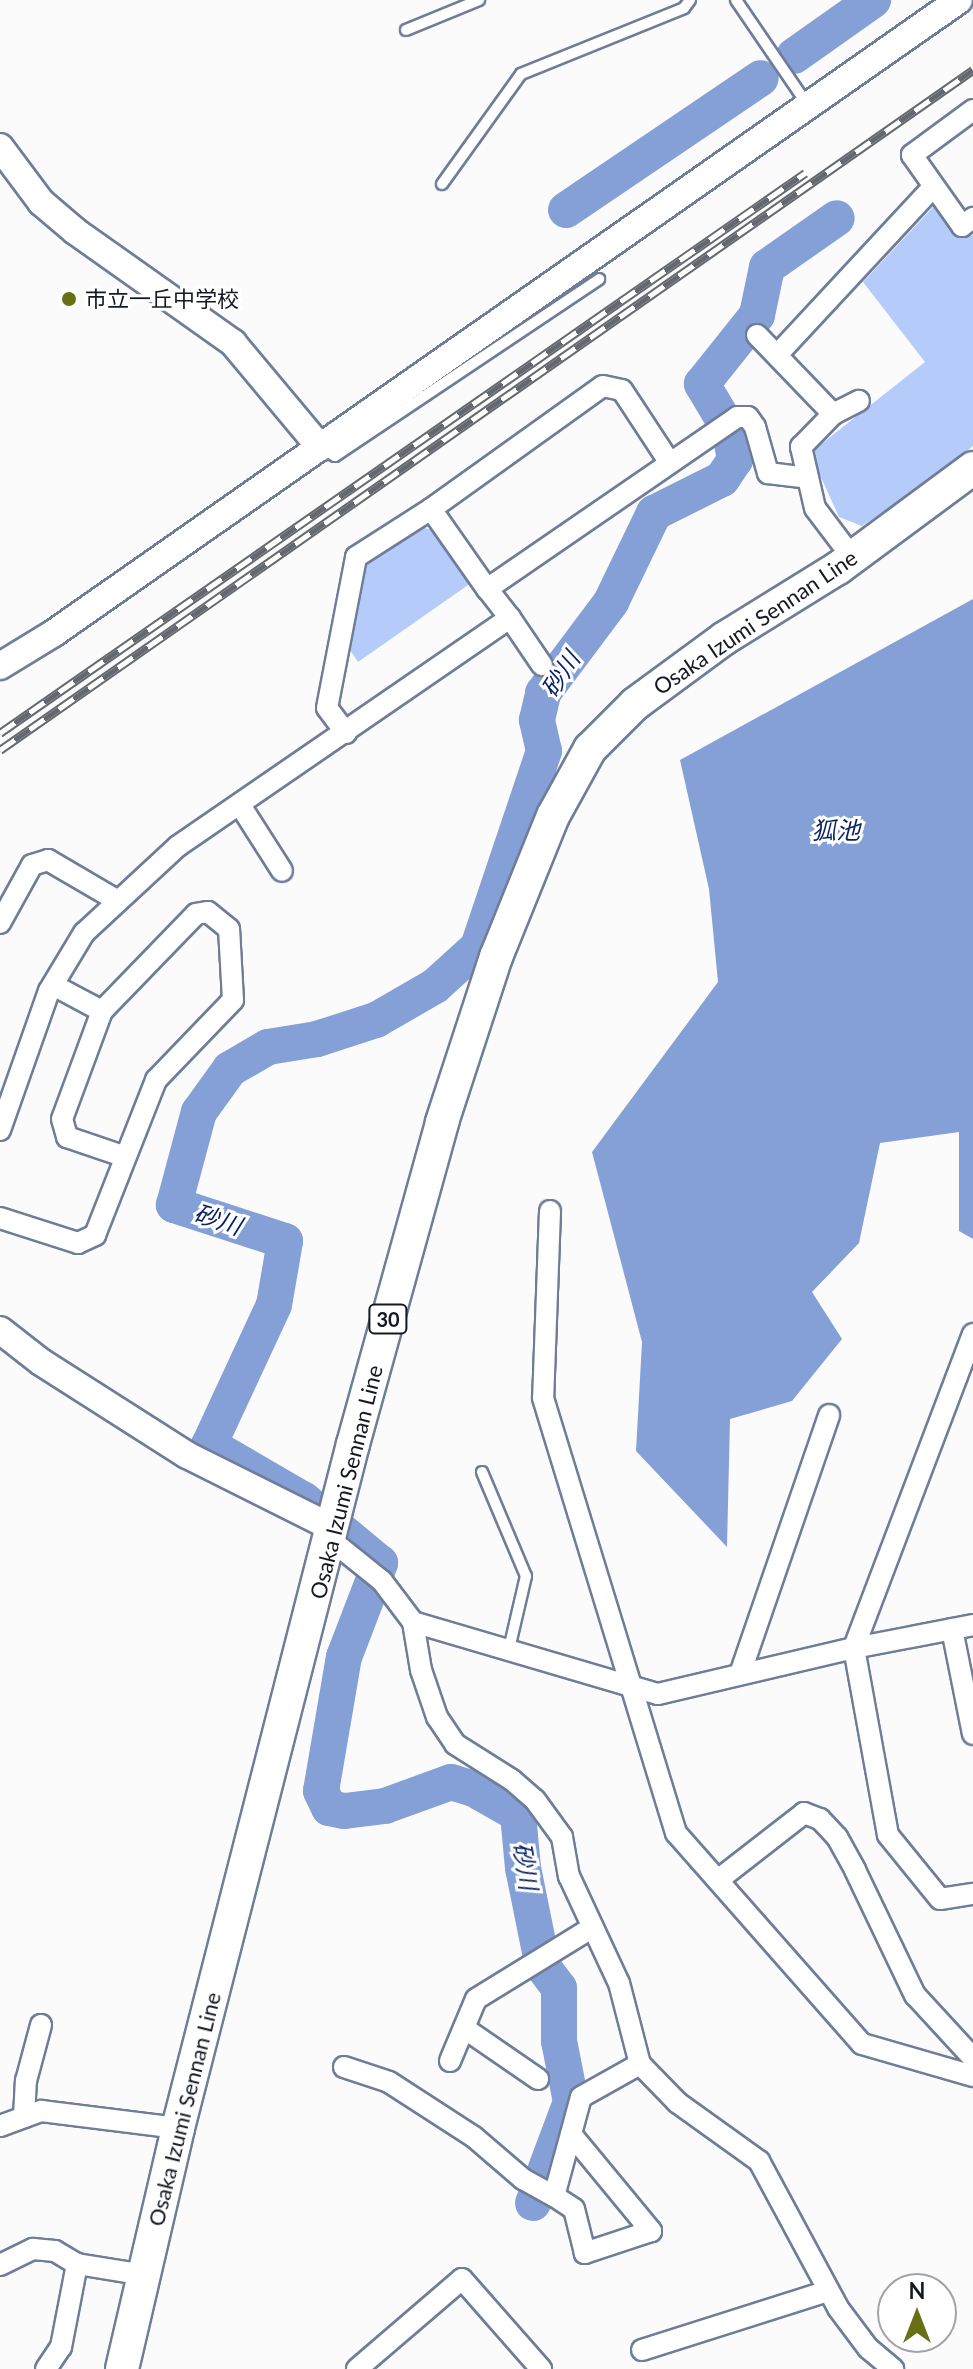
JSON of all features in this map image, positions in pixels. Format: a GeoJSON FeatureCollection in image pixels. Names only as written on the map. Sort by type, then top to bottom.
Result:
{"type":"FeatureCollection","features":[{"type":"Feature","properties":{"kind":"main road","name":"Osaka Izumi Sennan Line"},"geometry":{"type":"LineString","coordinates":[[122,2369],[178,2128],[442,1122],[496,957],[553,816],[590,749],[635,704],[725,638],[852,557],[973,468]]}},
{"type":"Feature","properties":{"kind":"street"},"geometry":{"type":"LineString","coordinates":[[0,666],[54,633],[959,0]]}},
{"type":"Feature","properties":{"kind":"street"},"geometry":{"type":"LineString","coordinates":[[973,110],[912,155],[962,226],[973,218]]}},
{"type":"Feature","properties":{"kind":"street"},"geometry":{"type":"LineString","coordinates":[[0,147],[41,202],[75,231],[233,343],[320,447]]}},
{"type":"Feature","properties":{"kind":"street"},"geometry":{"type":"LineString","coordinates":[[777,355],[933,187]]}},
{"type":"Feature","properties":{"kind":"street"},"geometry":{"type":"LineString","coordinates":[[757,335],[833,414]]}},
{"type":"Feature","properties":{"kind":"street"},"geometry":{"type":"LineString","coordinates":[[346,733],[327,708],[356,557],[431,509],[603,386],[622,390],[670,463]]}},
{"type":"Feature","properties":{"kind":"street"},"geometry":{"type":"LineString","coordinates":[[852,557],[815,508],[801,447],[833,414],[859,401]]}},
{"type":"Feature","properties":{"kind":"street"},"geometry":{"type":"LineString","coordinates":[[487,589],[737,417],[748,417],[755,427],[768,473],[808,478]]}},
{"type":"Feature","properties":{"kind":"street"},"geometry":{"type":"LineString","coordinates":[[431,509],[542,665]]}},
{"type":"Feature","properties":{"kind":"street"},"geometry":{"type":"LineString","coordinates":[[0,1130],[53,985],[84,933],[178,846],[510,618]]}},
{"type":"Feature","properties":{"kind":"street"},"geometry":{"type":"LineString","coordinates":[[240,805],[282,871]]}},
{"type":"Feature","properties":{"kind":"street"},"geometry":{"type":"LineString","coordinates":[[0,923],[32,865],[48,860],[118,901]]}},
{"type":"Feature","properties":{"kind":"street"},"geometry":{"type":"LineString","coordinates":[[0,1218],[78,1243],[95,1235],[123,1156],[156,1080],[233,1000],[229,929],[208,912],[196,914],[102,1011],[62,1119],[67,1137],[123,1156]]}},
{"type":"Feature","properties":{"kind":"street"},"geometry":{"type":"LineString","coordinates":[[53,985],[102,1011]]}},
{"type":"Feature","properties":{"kind":"street"},"geometry":{"type":"LineString","coordinates":[[550,1211],[543,1398],[629,1688],[676,1833],[862,2044],[973,2076]]}},
{"type":"Feature","properties":{"kind":"street"},"geometry":{"type":"LineString","coordinates":[[0,1330],[41,1362],[187,1455],[332,1534],[382,1581],[413,1622],[421,1670],[437,1717],[455,1744],[512,1780],[535,1800],[562,1837],[569,1876],[619,1983],[640,2064],[678,2103],[759,2161],[828,2291],[868,2348],[893,2369]]}},
{"type":"Feature","properties":{"kind":"street"},"geometry":{"type":"LineString","coordinates":[[973,1334],[854,1648],[888,1835],[940,1899],[973,1894]]}},
{"type":"Feature","properties":{"kind":"street"},"geometry":{"type":"LineString","coordinates":[[740,1674],[829,1415]]}},
{"type":"Feature","properties":{"kind":"street"},"geometry":{"type":"LineString","coordinates":[[413,1622],[629,1688],[658,1694],[967,1623],[973,1734]]}},
{"type":"Feature","properties":{"kind":"street"},"geometry":{"type":"LineString","coordinates":[[718,1880],[804,1813],[820,1819],[837,1837],[855,1870],[915,1995],[973,2058]]}},
{"type":"Feature","properties":{"kind":"street"},"geometry":{"type":"LineString","coordinates":[[450,2061],[476,1999],[593,1927]]}},
{"type":"Feature","properties":{"kind":"street"},"geometry":{"type":"LineString","coordinates":[[24,2117],[26,2081],[41,2025]]}},
{"type":"Feature","properties":{"kind":"street"},"geometry":{"type":"LineString","coordinates":[[464,2028],[538,2079]]}},
{"type":"Feature","properties":{"kind":"street"},"geometry":{"type":"LineString","coordinates":[[554,2196],[581,2097],[640,2064]]}},
{"type":"Feature","properties":{"kind":"street"},"geometry":{"type":"LineString","coordinates":[[344,2067],[389,2082],[474,2137],[523,2179],[574,2209],[585,2253],[651,2231],[571,2134]]}},
{"type":"Feature","properties":{"kind":"street"},"geometry":{"type":"LineString","coordinates":[[0,2126],[41,2111],[77,2113],[178,2128]]}},
{"type":"Feature","properties":{"kind":"street"},"geometry":{"type":"LineString","coordinates":[[0,2265],[33,2249],[55,2251],[77,2264],[144,2275]]}},
{"type":"Feature","properties":{"kind":"street"},"geometry":{"type":"LineString","coordinates":[[46,2369],[61,2347],[77,2264]]}},
{"type":"Feature","properties":{"kind":"street"},"geometry":{"type":"LineString","coordinates":[[357,2369],[462,2279],[541,2369]]}},
{"type":"Feature","properties":{"kind":"street"},"geometry":{"type":"LineString","coordinates":[[642,2350],[828,2291]]}},
{"type":"Feature","properties":{"kind":"lane"},"geometry":{"type":"LineString","coordinates":[[406,30],[479,0]]}},
{"type":"Feature","properties":{"kind":"lane"},"geometry":{"type":"LineString","coordinates":[[442,184],[521,74],[684,8],[690,0]]}},
{"type":"Feature","properties":{"kind":"lane"},"geometry":{"type":"LineString","coordinates":[[736,0],[809,106]]}},
{"type":"Feature","properties":{"kind":"lane"},"geometry":{"type":"LineString","coordinates":[[320,447],[335,456],[599,279]]}},
{"type":"Feature","properties":{"kind":"lane"},"geometry":{"type":"LineString","coordinates":[[482,1472],[526,1576],[509,1649]]}},
{"type":"Feature","properties":{"kind":"shaded area"},"geometry":{"type":"Polygon","coordinates":[[[935,205],[960,238],[973,235],[973,446],[932,480],[862,526],[839,517],[810,453],[925,362],[863,282],[935,205]]]}},
{"type":"Feature","properties":{"kind":"shaded area"},"geometry":{"type":"Polygon","coordinates":[[[421,527],[433,530],[471,583],[358,662],[348,647],[365,564],[421,527]]]}},
{"type":"Feature","properties":{"kind":"water","name":"狐池"},"geometry":{"type":"Polygon","coordinates":[[[973,599],[973,1239],[959,1231],[959,1132],[880,1143],[859,1243],[812,1292],[842,1339],[792,1401],[730,1419],[727,1547],[636,1451],[642,1342],[592,1152],[718,982],[709,889],[680,760],[973,599]]]}},
{"type":"Feature","properties":{"kind":"waterway","name":"砂川"},"geometry":{"type":"LineString","coordinates":[[794,56],[873,0]]}},
{"type":"Feature","properties":{"kind":"waterway","name":"砂川"},"geometry":{"type":"LineString","coordinates":[[566,210],[761,78]]}},
{"type":"Feature","properties":{"kind":"waterway","name":"砂川"},"geometry":{"type":"LineString","coordinates":[[533,2203],[571,2102],[559,2041],[559,1988],[543,1967],[523,1868],[518,1814],[474,1789],[451,1782],[385,1806],[344,1811],[329,1808],[321,1791],[344,1657],[380,1563],[304,1500],[209,1445],[274,1305],[285,1241],[174,1205],[199,1112],[230,1069],[268,1047],[317,1039],[376,1020],[435,986],[478,947],[544,751],[537,720],[543,693],[611,602],[654,513],[722,479],[735,460],[730,431],[702,384],[757,315],[767,267],[837,218]]}},
{"type":"Feature","properties":{"kind":"railway"},"geometry":{"type":"LineString","coordinates":[[0,750],[973,70]]}},
{"type":"Feature","properties":{"kind":"railway"},"geometry":{"type":"LineString","coordinates":[[0,733],[805,173]]}},
{"type":"Feature","properties":{"kind":"place","name":"市立一丘中学校"},"geometry":{"type":"Point","coordinates":[69,299]}}]}
